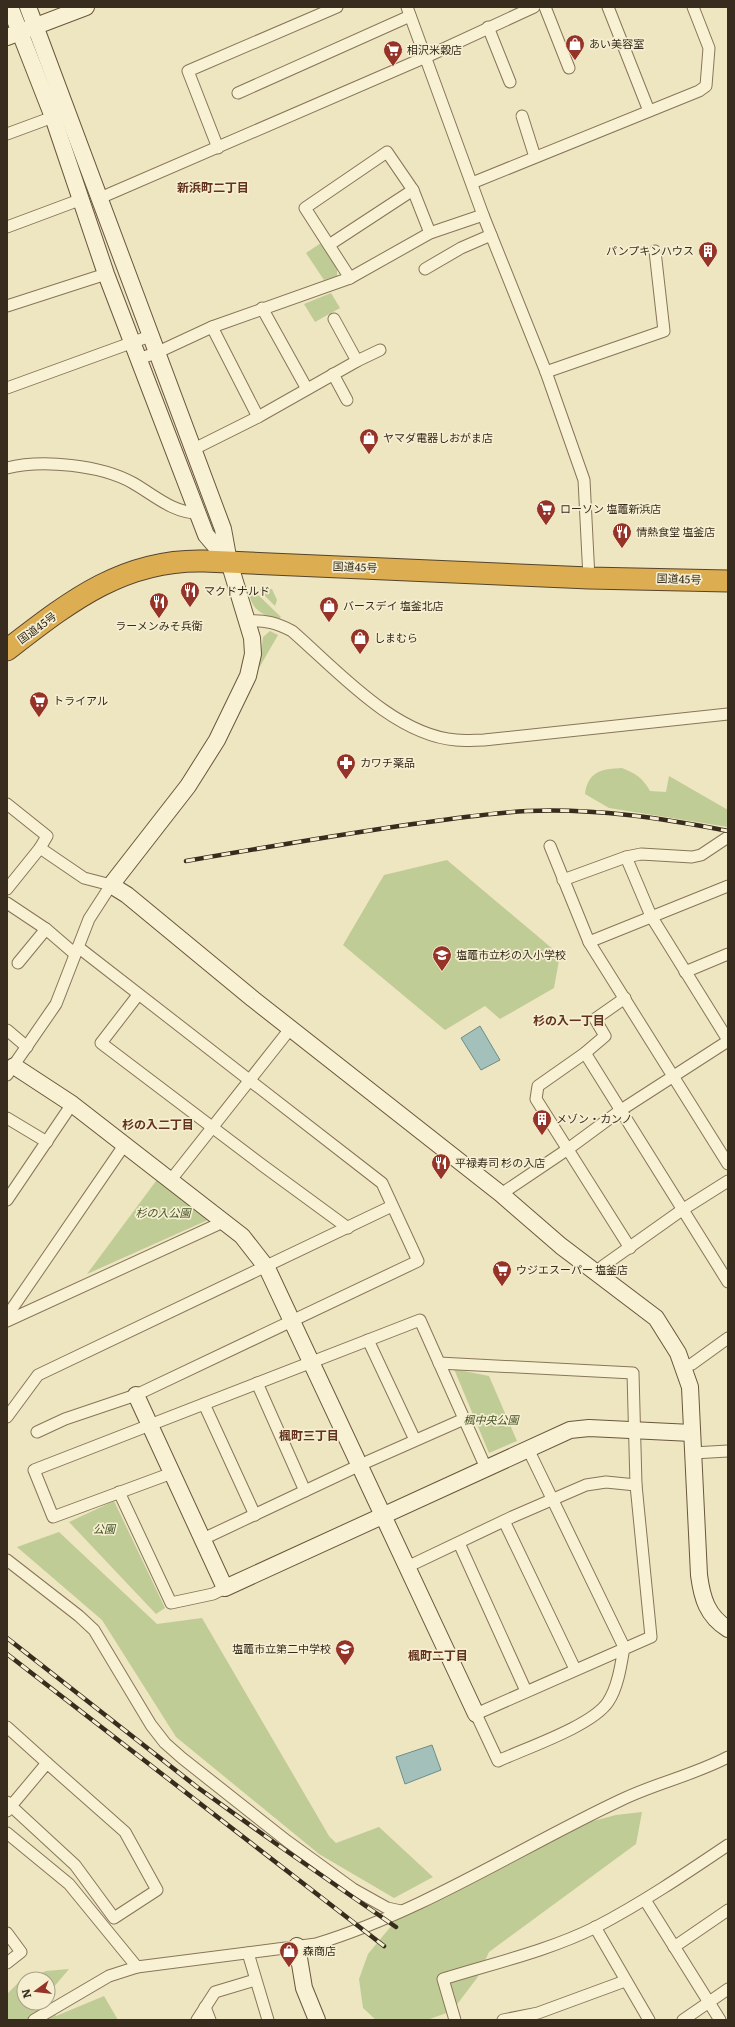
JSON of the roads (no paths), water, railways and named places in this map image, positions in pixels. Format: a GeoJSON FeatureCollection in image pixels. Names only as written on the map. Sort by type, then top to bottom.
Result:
{"type":"FeatureCollection","features":[{"type":"Feature","properties":{"kind":"highway","name":"国道45号"},"geometry":{"type":"LineString","coordinates":[[7,650],[72,601],[105,582],[124,574],[171,564],[196,561],[589,578],[728,581]]}},
{"type":"Feature","properties":{"kind":"street"},"geometry":{"type":"LineString","coordinates":[[10,7],[13,35],[53,117],[82,199],[106,274],[206,535],[229,562]]}},
{"type":"Feature","properties":{"kind":"street"},"geometry":{"type":"LineString","coordinates":[[28,7],[223,529],[229,562],[248,621],[252,638],[253,654],[248,676],[217,740],[188,786],[111,885],[89,919],[56,1004],[10,1070],[72,1104],[223,1222],[250,1245],[266,1268],[312,1361],[498,1761],[577,1726],[597,1715],[608,1703],[621,1666],[624,1647],[528,1448]]}},
{"type":"Feature","properties":{"kind":"street"},"geometry":{"type":"LineString","coordinates":[[13,35],[86,7]]}},
{"type":"Feature","properties":{"kind":"street"},"geometry":{"type":"LineString","coordinates":[[218,148],[188,72],[337,7]]}},
{"type":"Feature","properties":{"kind":"street"},"geometry":{"type":"LineString","coordinates":[[100,198],[426,57],[534,7]]}},
{"type":"Feature","properties":{"kind":"street"},"geometry":{"type":"LineString","coordinates":[[546,7],[569,68]]}},
{"type":"Feature","properties":{"kind":"street"},"geometry":{"type":"LineString","coordinates":[[608,7],[649,111]]}},
{"type":"Feature","properties":{"kind":"street"},"geometry":{"type":"LineString","coordinates":[[472,183],[699,91],[706,86],[709,48],[693,7]]}},
{"type":"Feature","properties":{"kind":"street"},"geometry":{"type":"LineString","coordinates":[[238,93],[409,12],[483,215],[546,372],[584,480],[589,578]]}},
{"type":"Feature","properties":{"kind":"street"},"geometry":{"type":"LineString","coordinates":[[488,27],[510,82]]}},
{"type":"Feature","properties":{"kind":"street"},"geometry":{"type":"LineString","coordinates":[[522,116],[536,157]]}},
{"type":"Feature","properties":{"kind":"street"},"geometry":{"type":"LineString","coordinates":[[7,134],[53,117]]}},
{"type":"Feature","properties":{"kind":"street"},"geometry":{"type":"LineString","coordinates":[[350,278],[305,208],[387,152],[413,190],[430,234]]}},
{"type":"Feature","properties":{"kind":"street"},"geometry":{"type":"LineString","coordinates":[[329,245],[413,190]]}},
{"type":"Feature","properties":{"kind":"street"},"geometry":{"type":"LineString","coordinates":[[7,227],[82,199]]}},
{"type":"Feature","properties":{"kind":"street"},"geometry":{"type":"LineString","coordinates":[[138,360],[212,326],[350,278],[430,234],[483,215]]}},
{"type":"Feature","properties":{"kind":"street"},"geometry":{"type":"LineString","coordinates":[[425,269],[461,248],[491,235]]}},
{"type":"Feature","properties":{"kind":"street"},"geometry":{"type":"LineString","coordinates":[[546,372],[664,331],[655,251]]}},
{"type":"Feature","properties":{"kind":"street"},"geometry":{"type":"LineString","coordinates":[[7,306],[106,274]]}},
{"type":"Feature","properties":{"kind":"street"},"geometry":{"type":"LineString","coordinates":[[262,308],[307,389]]}},
{"type":"Feature","properties":{"kind":"street"},"geometry":{"type":"LineString","coordinates":[[334,319],[357,361]]}},
{"type":"Feature","properties":{"kind":"street"},"geometry":{"type":"LineString","coordinates":[[212,326],[258,417]]}},
{"type":"Feature","properties":{"kind":"street"},"geometry":{"type":"LineString","coordinates":[[7,388],[150,336]]}},
{"type":"Feature","properties":{"kind":"street"},"geometry":{"type":"LineString","coordinates":[[194,449],[258,417],[333,374],[380,350]]}},
{"type":"Feature","properties":{"kind":"street"},"geometry":{"type":"LineString","coordinates":[[333,374],[347,400]]}},
{"type":"Feature","properties":{"kind":"street"},"geometry":{"type":"LineString","coordinates":[[7,468],[17,466],[60,465],[104,470],[132,482],[185,513],[198,513]]}},
{"type":"Feature","properties":{"kind":"street"},"geometry":{"type":"LineString","coordinates":[[248,621],[265,620],[277,623],[292,631],[390,716],[411,728],[431,735],[456,740],[484,740],[728,714]]}},
{"type":"Feature","properties":{"kind":"street"},"geometry":{"type":"LineString","coordinates":[[7,804],[47,836],[40,848],[7,889]]}},
{"type":"Feature","properties":{"kind":"street"},"geometry":{"type":"LineString","coordinates":[[563,880],[626,857],[640,854],[692,857],[701,855],[728,837]]}},
{"type":"Feature","properties":{"kind":"street"},"geometry":{"type":"LineString","coordinates":[[550,846],[589,942],[728,1164]]}},
{"type":"Feature","properties":{"kind":"street"},"geometry":{"type":"LineString","coordinates":[[40,848],[84,878],[111,885],[126,894],[290,1029],[501,1194],[561,1246],[656,1318],[667,1333],[683,1367],[690,1387],[698,1575],[701,1594],[706,1607],[722,1625],[728,1629]]}},
{"type":"Feature","properties":{"kind":"street"},"geometry":{"type":"LineString","coordinates":[[501,1194],[568,1149],[621,1110],[728,1041],[651,916],[626,857]]}},
{"type":"Feature","properties":{"kind":"street"},"geometry":{"type":"LineString","coordinates":[[589,942],[728,886]]}},
{"type":"Feature","properties":{"kind":"street"},"geometry":{"type":"LineString","coordinates":[[7,903],[77,950],[138,995],[382,1183],[418,1261],[293,1322],[136,1395],[65,1419],[37,1432]]}},
{"type":"Feature","properties":{"kind":"street"},"geometry":{"type":"LineString","coordinates":[[18,963],[46,929]]}},
{"type":"Feature","properties":{"kind":"street"},"geometry":{"type":"LineString","coordinates":[[685,972],[728,954]]}},
{"type":"Feature","properties":{"kind":"street"},"geometry":{"type":"LineString","coordinates":[[138,995],[101,1043],[348,1228]]}},
{"type":"Feature","properties":{"kind":"street"},"geometry":{"type":"LineString","coordinates":[[625,998],[596,1019],[605,1036],[585,1053],[538,1086],[536,1098],[630,1248]]}},
{"type":"Feature","properties":{"kind":"street"},"geometry":{"type":"LineString","coordinates":[[170,1181],[290,1029]]}},
{"type":"Feature","properties":{"kind":"street"},"geometry":{"type":"LineString","coordinates":[[7,1030],[27,1047]]}},
{"type":"Feature","properties":{"kind":"street"},"geometry":{"type":"LineString","coordinates":[[585,1053],[728,1282]]}},
{"type":"Feature","properties":{"kind":"street"},"geometry":{"type":"LineString","coordinates":[[9,1194],[47,1142],[72,1104]]}},
{"type":"Feature","properties":{"kind":"street"},"geometry":{"type":"LineString","coordinates":[[7,1118],[47,1142]]}},
{"type":"Feature","properties":{"kind":"street"},"geometry":{"type":"LineString","coordinates":[[7,1316],[124,1144]]}},
{"type":"Feature","properties":{"kind":"street"},"geometry":{"type":"LineString","coordinates":[[598,1273],[603,1266],[682,1210],[728,1181]]}},
{"type":"Feature","properties":{"kind":"street"},"geometry":{"type":"LineString","coordinates":[[7,1417],[38,1375],[266,1268],[392,1206]]}},
{"type":"Feature","properties":{"kind":"street"},"geometry":{"type":"LineString","coordinates":[[7,1321],[223,1222]]}},
{"type":"Feature","properties":{"kind":"street"},"geometry":{"type":"LineString","coordinates":[[172,1473],[53,1517],[34,1470],[420,1320],[486,1468]]}},
{"type":"Feature","properties":{"kind":"street"},"geometry":{"type":"LineString","coordinates":[[683,1367],[692,1364],[728,1338]]}},
{"type":"Feature","properties":{"kind":"street"},"geometry":{"type":"LineString","coordinates":[[368,1340],[415,1440]]}},
{"type":"Feature","properties":{"kind":"street"},"geometry":{"type":"LineString","coordinates":[[439,1363],[633,1373],[636,1485],[651,1636],[476,1714]]}},
{"type":"Feature","properties":{"kind":"street"},"geometry":{"type":"LineString","coordinates":[[257,1383],[305,1492]]}},
{"type":"Feature","properties":{"kind":"street"},"geometry":{"type":"LineString","coordinates":[[136,1395],[225,1588]]}},
{"type":"Feature","properties":{"kind":"street"},"geometry":{"type":"LineString","coordinates":[[204,1404],[255,1515]]}},
{"type":"Feature","properties":{"kind":"street"},"geometry":{"type":"LineString","coordinates":[[203,1539],[360,1465],[464,1419]]}},
{"type":"Feature","properties":{"kind":"street"},"geometry":{"type":"LineString","coordinates":[[119,1492],[171,1603],[213,1594],[384,1514],[570,1430],[589,1428],[692,1434]]}},
{"type":"Feature","properties":{"kind":"street"},"geometry":{"type":"LineString","coordinates":[[693,1453],[728,1451]]}},
{"type":"Feature","properties":{"kind":"street"},"geometry":{"type":"LineString","coordinates":[[407,1567],[553,1498],[586,1485],[606,1482],[636,1485]]}},
{"type":"Feature","properties":{"kind":"street"},"geometry":{"type":"LineString","coordinates":[[504,1521],[575,1669]]}},
{"type":"Feature","properties":{"kind":"street"},"geometry":{"type":"LineString","coordinates":[[459,1543],[526,1691]]}},
{"type":"Feature","properties":{"kind":"street"},"geometry":{"type":"LineString","coordinates":[[7,1560],[79,1616],[94,1630],[151,1725],[165,1743],[287,1841],[347,1885],[387,1908],[402,1911]]}},
{"type":"Feature","properties":{"kind":"street"},"geometry":{"type":"LineString","coordinates":[[7,1727],[124,1832],[157,1890],[114,1918],[75,1865],[8,1807],[47,1763]]}},
{"type":"Feature","properties":{"kind":"street"},"geometry":{"type":"LineString","coordinates":[[34,2020],[109,1976],[137,1967],[316,1944],[340,1936],[402,1911],[623,1799],[728,1757]]}},
{"type":"Feature","properties":{"kind":"street"},"geometry":{"type":"LineString","coordinates":[[7,1833],[69,1884],[137,1967]]}},
{"type":"Feature","properties":{"kind":"street"},"geometry":{"type":"LineString","coordinates":[[455,2020],[443,1978],[539,1950],[595,1927],[645,1900],[728,1845]]}},
{"type":"Feature","properties":{"kind":"street"},"geometry":{"type":"LineString","coordinates":[[645,1900],[720,2020]]}},
{"type":"Feature","properties":{"kind":"street"},"geometry":{"type":"LineString","coordinates":[[674,1947],[728,1910]]}},
{"type":"Feature","properties":{"kind":"street"},"geometry":{"type":"LineString","coordinates":[[595,1927],[649,2020]]}},
{"type":"Feature","properties":{"kind":"street"},"geometry":{"type":"LineString","coordinates":[[7,1934],[21,1952],[7,1963]]}},
{"type":"Feature","properties":{"kind":"street"},"geometry":{"type":"LineString","coordinates":[[298,1946],[304,1988],[317,2020]]}},
{"type":"Feature","properties":{"kind":"street"},"geometry":{"type":"LineString","coordinates":[[248,1953],[268,2020]]}},
{"type":"Feature","properties":{"kind":"street"},"geometry":{"type":"LineString","coordinates":[[198,2020],[215,1992],[255,1980]]}},
{"type":"Feature","properties":{"kind":"street"},"geometry":{"type":"LineString","coordinates":[[503,2020],[538,2013],[625,1981]]}},
{"type":"Feature","properties":{"kind":"street"},"geometry":{"type":"LineString","coordinates":[[683,2020],[728,1989]]}},
{"type":"Feature","properties":{"kind":"street"},"geometry":{"type":"LineString","coordinates":[[205,2007],[210,2020]]}},
{"type":"Feature","properties":{"kind":"water"},"geometry":{"type":"Polygon","coordinates":[[[480,1026],[500,1060],[481,1070],[461,1038],[480,1026]]]}},
{"type":"Feature","properties":{"kind":"water"},"geometry":{"type":"Polygon","coordinates":[[[432,1745],[441,1770],[405,1784],[396,1757],[432,1745]]]}},
{"type":"Feature","properties":{"kind":"railway"},"geometry":{"type":"LineString","coordinates":[[186,861],[413,824],[527,811],[578,811],[628,815],[728,831]]}},
{"type":"Feature","properties":{"kind":"railway"},"geometry":{"type":"LineString","coordinates":[[7,1638],[197,1787],[396,1927]]}},
{"type":"Feature","properties":{"kind":"railway"},"geometry":{"type":"LineString","coordinates":[[7,1654],[384,1946]]}},
{"type":"Feature","properties":{"kind":"place","name":"あい美容室"},"geometry":{"type":"Point","coordinates":[575,61]}},
{"type":"Feature","properties":{"kind":"place","name":"相沢米穀店"},"geometry":{"type":"Point","coordinates":[393,67]}},
{"type":"Feature","properties":{"kind":"place","name":"パンプキンハウス"},"geometry":{"type":"Point","coordinates":[708,268]}},
{"type":"Feature","properties":{"kind":"place","name":"ヤマダ電器しおがま店"},"geometry":{"type":"Point","coordinates":[369,455]}},
{"type":"Feature","properties":{"kind":"place","name":"ローソン 塩竈新浜店"},"geometry":{"type":"Point","coordinates":[546,526]}},
{"type":"Feature","properties":{"kind":"place","name":"情熱食堂 塩釜店"},"geometry":{"type":"Point","coordinates":[622,549]}},
{"type":"Feature","properties":{"kind":"place","name":"マクドナルド"},"geometry":{"type":"Point","coordinates":[190,608]}},
{"type":"Feature","properties":{"kind":"place","name":"ラーメンみそ兵衛"},"geometry":{"type":"Point","coordinates":[159,619]}},
{"type":"Feature","properties":{"kind":"place","name":"バースデイ 塩釜北店"},"geometry":{"type":"Point","coordinates":[329,623]}},
{"type":"Feature","properties":{"kind":"place","name":"しまむら"},"geometry":{"type":"Point","coordinates":[360,655]}},
{"type":"Feature","properties":{"kind":"place","name":"トライアル"},"geometry":{"type":"Point","coordinates":[39,718]}},
{"type":"Feature","properties":{"kind":"place","name":"カワチ薬品"},"geometry":{"type":"Point","coordinates":[346,780]}},
{"type":"Feature","properties":{"kind":"place","name":"塩竈市立杉の入小学校"},"geometry":{"type":"Point","coordinates":[442,972]}},
{"type":"Feature","properties":{"kind":"place","name":"メゾン・カンノ"},"geometry":{"type":"Point","coordinates":[542,1136]}},
{"type":"Feature","properties":{"kind":"place","name":"平禄寿司 杉の入店"},"geometry":{"type":"Point","coordinates":[441,1180]}},
{"type":"Feature","properties":{"kind":"place","name":"ウジエスーパー 塩釜店"},"geometry":{"type":"Point","coordinates":[502,1287]}},
{"type":"Feature","properties":{"kind":"place","name":"塩竈市立第二中学校"},"geometry":{"type":"Point","coordinates":[345,1666]}},
{"type":"Feature","properties":{"kind":"place","name":"森商店"},"geometry":{"type":"Point","coordinates":[289,1968]}},
{"type":"Feature","properties":{"kind":"district","name":"新浜町二丁目"},"geometry":{"type":"Point","coordinates":[213,188]}},
{"type":"Feature","properties":{"kind":"district","name":"杉の入一丁目"},"geometry":{"type":"Point","coordinates":[569,1021]}},
{"type":"Feature","properties":{"kind":"district","name":"杉の入二丁目"},"geometry":{"type":"Point","coordinates":[158,1125]}},
{"type":"Feature","properties":{"kind":"district","name":"楓町三丁目"},"geometry":{"type":"Point","coordinates":[309,1436]}},
{"type":"Feature","properties":{"kind":"district","name":"楓町二丁目"},"geometry":{"type":"Point","coordinates":[438,1656]}},
{"type":"Feature","properties":{"kind":"park label","name":"杉の入公園"},"geometry":{"type":"Point","coordinates":[163,1213]}},
{"type":"Feature","properties":{"kind":"park label","name":"楓中央公園"},"geometry":{"type":"Point","coordinates":[491,1420]}},
{"type":"Feature","properties":{"kind":"park label","name":"公園"},"geometry":{"type":"Point","coordinates":[104,1529]}}]}
